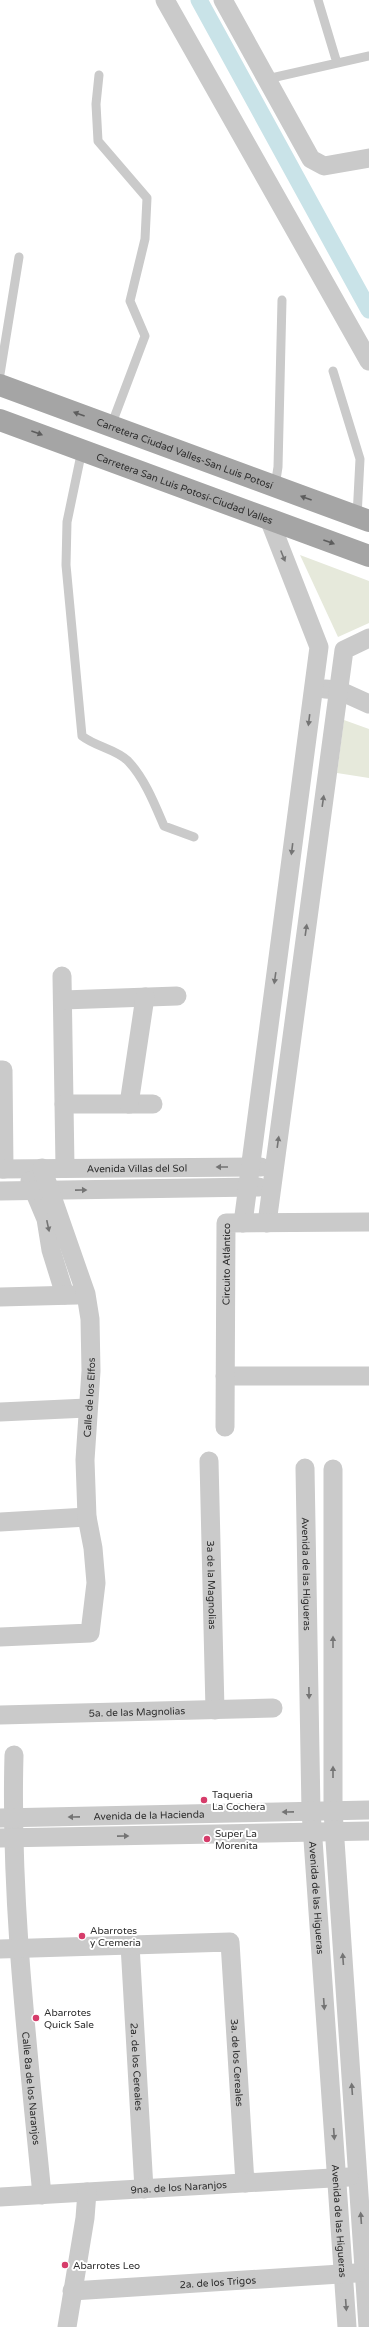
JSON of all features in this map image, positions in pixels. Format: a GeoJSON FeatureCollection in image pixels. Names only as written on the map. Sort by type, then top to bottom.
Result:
{"type":"FeatureCollection","features":[{"type":"Feature","properties":{"kind":"main road","name":"Carretera Ciudad Valles-San Luis Potosí"},"geometry":{"type":"LineString","coordinates":[[0,385],[363,519]]}},
{"type":"Feature","properties":{"kind":"main road","name":"Carretera San Luis Potosí-Ciudad Valles"},"geometry":{"type":"LineString","coordinates":[[0,420],[369,556]]}},
{"type":"Feature","properties":{"kind":"street"},"geometry":{"type":"LineString","coordinates":[[165,0],[369,361]]}},
{"type":"Feature","properties":{"kind":"street"},"geometry":{"type":"LineString","coordinates":[[223,0],[311,159],[324,166],[369,158]]}},
{"type":"Feature","properties":{"kind":"street"},"geometry":{"type":"LineString","coordinates":[[243,1223],[319,647],[269,519]]}},
{"type":"Feature","properties":{"kind":"street"},"geometry":{"type":"LineString","coordinates":[[319,647],[344,650],[369,638]]}},
{"type":"Feature","properties":{"kind":"street"},"geometry":{"type":"LineString","coordinates":[[267,1223],[344,650]]}},
{"type":"Feature","properties":{"kind":"street"},"geometry":{"type":"LineString","coordinates":[[313,688],[338,690],[369,704]]}},
{"type":"Feature","properties":{"kind":"street"},"geometry":{"type":"LineString","coordinates":[[288,888],[311,891]]}},
{"type":"Feature","properties":{"kind":"street"},"geometry":{"type":"LineString","coordinates":[[62,976],[65,1167]]}},
{"type":"Feature","properties":{"kind":"street"},"geometry":{"type":"LineString","coordinates":[[63,1000],[177,996]]}},
{"type":"Feature","properties":{"kind":"street"},"geometry":{"type":"LineString","coordinates":[[129,1104],[145,997]]}},
{"type":"Feature","properties":{"kind":"street"},"geometry":{"type":"LineString","coordinates":[[0,1070],[3,1070],[2,1169]]}},
{"type":"Feature","properties":{"kind":"street"},"geometry":{"type":"LineString","coordinates":[[64,1104],[153,1104]]}},
{"type":"Feature","properties":{"kind":"street","name":"Avenida Villas del Sol"},"geometry":{"type":"LineString","coordinates":[[2,1169],[65,1167],[275,1168]]}},
{"type":"Feature","properties":{"kind":"street","name":"Calle de los Elfos"},"geometry":{"type":"LineString","coordinates":[[0,1637],[90,1633],[96,1583],[93,1548],[87,1517],[85,1460],[87,1408],[91,1371],[91,1339],[86,1294],[69,1241],[41,1190],[33,1168]]}},
{"type":"Feature","properties":{"kind":"street"},"geometry":{"type":"LineString","coordinates":[[0,1191],[272,1187]]}},
{"type":"Feature","properties":{"kind":"street","name":"Calle de los Elfos"},"geometry":{"type":"LineString","coordinates":[[41,1190],[51,1250],[65,1295]]}},
{"type":"Feature","properties":{"kind":"street","name":"Circuito Atlántico"},"geometry":{"type":"LineString","coordinates":[[225,1426],[226,1223],[369,1222]]}},
{"type":"Feature","properties":{"kind":"street"},"geometry":{"type":"LineString","coordinates":[[0,1297],[86,1294]]}},
{"type":"Feature","properties":{"kind":"street"},"geometry":{"type":"LineString","coordinates":[[225,1376],[369,1376]]}},
{"type":"Feature","properties":{"kind":"street"},"geometry":{"type":"LineString","coordinates":[[0,1412],[87,1408]]}},
{"type":"Feature","properties":{"kind":"street","name":"3a de la Magnolias"},"geometry":{"type":"LineString","coordinates":[[209,1461],[215,1710]]}},
{"type":"Feature","properties":{"kind":"street","name":"Avenida de las Higueras"},"geometry":{"type":"LineString","coordinates":[[305,1468],[311,1812],[347,2327]]}},
{"type":"Feature","properties":{"kind":"street","name":"Avenida de las Higueras"},"geometry":{"type":"LineString","coordinates":[[333,1469],[333,1811],[368,2327]]}},
{"type":"Feature","properties":{"kind":"street"},"geometry":{"type":"LineString","coordinates":[[0,1522],[87,1517]]}},
{"type":"Feature","properties":{"kind":"street"},"geometry":{"type":"LineString","coordinates":[[307,1584],[333,1583]]}},
{"type":"Feature","properties":{"kind":"street","name":"5a. de las Magnolias"},"geometry":{"type":"LineString","coordinates":[[0,1715],[273,1708]]}},
{"type":"Feature","properties":{"kind":"street","name":"Calle 8a de los Naranjos"},"geometry":{"type":"LineString","coordinates":[[14,1755],[6,1818],[6,1838],[19,1948],[42,2195]]}},
{"type":"Feature","properties":{"kind":"street","name":"Avenida de la Hacienda"},"geometry":{"type":"LineString","coordinates":[[6,1818],[369,1810]]}},
{"type":"Feature","properties":{"kind":"street","name":"Avenida de la Hacienda"},"geometry":{"type":"LineString","coordinates":[[6,1838],[369,1831]]}},
{"type":"Feature","properties":{"kind":"street","name":"3a. de los Cereales"},"geometry":{"type":"LineString","coordinates":[[130,1945],[230,1942],[245,2183]]}},
{"type":"Feature","properties":{"kind":"street"},"geometry":{"type":"LineString","coordinates":[[0,1949],[130,1945]]}},
{"type":"Feature","properties":{"kind":"street","name":"2a. de los Cereales"},"geometry":{"type":"LineString","coordinates":[[130,1945],[144,2189]]}},
{"type":"Feature","properties":{"kind":"street","name":"9na. de los Naranjos"},"geometry":{"type":"LineString","coordinates":[[0,2197],[358,2176]]}},
{"type":"Feature","properties":{"kind":"street"},"geometry":{"type":"LineString","coordinates":[[67,2327],[85,2218],[87,2192]]}},
{"type":"Feature","properties":{"kind":"street","name":"2a. de los Trigos"},"geometry":{"type":"LineString","coordinates":[[72,2291],[344,2273],[365,2274]]}},
{"type":"Feature","properties":{"kind":"lane"},"geometry":{"type":"LineString","coordinates":[[318,0],[337,63]]}},
{"type":"Feature","properties":{"kind":"lane"},"geometry":{"type":"LineString","coordinates":[[267,79],[369,56]]}},
{"type":"Feature","properties":{"kind":"lane"},"geometry":{"type":"LineString","coordinates":[[99,75],[96,104],[98,141],[147,198],[145,239],[130,302],[145,336],[111,426]]}},
{"type":"Feature","properties":{"kind":"lane"},"geometry":{"type":"LineString","coordinates":[[0,374],[19,256]]}},
{"type":"Feature","properties":{"kind":"lane"},"geometry":{"type":"LineString","coordinates":[[275,486],[278,467],[282,300]]}},
{"type":"Feature","properties":{"kind":"lane"},"geometry":{"type":"LineString","coordinates":[[333,371],[360,459],[363,519]]}},
{"type":"Feature","properties":{"kind":"lane"},"geometry":{"type":"LineString","coordinates":[[82,450],[67,522],[66,564],[82,736],[94,744],[113,751],[128,761],[152,796],[164,826],[194,837]]}},
{"type":"Feature","properties":{"kind":"shaded area"},"geometry":{"type":"Polygon","coordinates":[[[300,555],[369,581],[369,623],[338,637],[300,555]]]}},
{"type":"Feature","properties":{"kind":"shaded area"},"geometry":{"type":"Polygon","coordinates":[[[344,720],[369,729],[369,778],[337,773],[344,720]]]}},
{"type":"Feature","properties":{"kind":"waterway"},"geometry":{"type":"LineString","coordinates":[[199,0],[369,310]]}},
{"type":"Feature","properties":{"kind":"place","name":"Taqueria La Cochera"},"geometry":{"type":"Point","coordinates":[204,1800]}},
{"type":"Feature","properties":{"kind":"place","name":"Super La Morenita"},"geometry":{"type":"Point","coordinates":[207,1839]}},
{"type":"Feature","properties":{"kind":"place","name":"Abarrotes y Cremeria"},"geometry":{"type":"Point","coordinates":[82,1936]}},
{"type":"Feature","properties":{"kind":"place","name":"Abarrotes Quick Sale"},"geometry":{"type":"Point","coordinates":[36,2018]}},
{"type":"Feature","properties":{"kind":"place","name":"Abarrotes Leo"},"geometry":{"type":"Point","coordinates":[65,2265]}}]}
